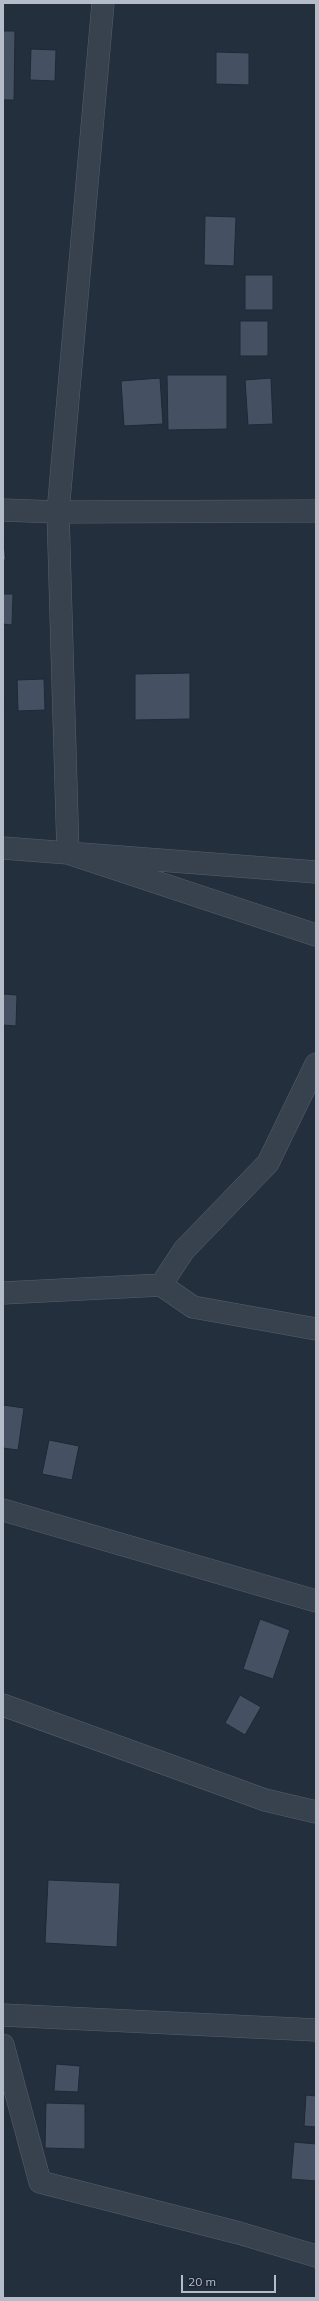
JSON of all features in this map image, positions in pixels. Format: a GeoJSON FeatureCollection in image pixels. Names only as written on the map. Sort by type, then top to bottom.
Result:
{"type":"FeatureCollection","features":[{"type":"Feature","properties":{"kind":"street"},"geometry":{"type":"LineString","coordinates":[[68,853],[58,512],[103,3]]}},
{"type":"Feature","properties":{"kind":"street"},"geometry":{"type":"LineString","coordinates":[[3,510],[58,512],[316,511]]}},
{"type":"Feature","properties":{"kind":"street"},"geometry":{"type":"LineString","coordinates":[[3,848],[316,872]]}},
{"type":"Feature","properties":{"kind":"street"},"geometry":{"type":"LineString","coordinates":[[68,853],[316,934]]}},
{"type":"Feature","properties":{"kind":"street"},"geometry":{"type":"LineString","coordinates":[[161,1285],[184,1250],[268,1163],[316,1064]]}},
{"type":"Feature","properties":{"kind":"street"},"geometry":{"type":"LineString","coordinates":[[3,1293],[161,1285],[193,1307],[316,1329]]}},
{"type":"Feature","properties":{"kind":"street"},"geometry":{"type":"LineString","coordinates":[[3,1510],[316,1601]]}},
{"type":"Feature","properties":{"kind":"street"},"geometry":{"type":"LineString","coordinates":[[3,1705],[265,1800],[316,1812]]}},
{"type":"Feature","properties":{"kind":"street"},"geometry":{"type":"LineString","coordinates":[[3,2015],[316,2030]]}},
{"type":"Feature","properties":{"kind":"street"},"geometry":{"type":"LineString","coordinates":[[3,2045],[40,2182],[239,2233],[316,2256]]}},
{"type":"Feature","properties":{"kind":"building"},"geometry":{"type":"Polygon","coordinates":[[[3,31],[15,31],[14,100],[3,100],[3,31]]]}},
{"type":"Feature","properties":{"kind":"building"},"geometry":{"type":"Polygon","coordinates":[[[31,49],[56,50],[55,81],[30,80],[31,49]]]}},
{"type":"Feature","properties":{"kind":"building"},"geometry":{"type":"Polygon","coordinates":[[[216,52],[249,53],[249,85],[216,84],[216,52]]]}},
{"type":"Feature","properties":{"kind":"building"},"geometry":{"type":"Polygon","coordinates":[[[205,216],[236,217],[234,266],[204,265],[205,216]]]}},
{"type":"Feature","properties":{"kind":"building"},"geometry":{"type":"Polygon","coordinates":[[[245,275],[273,275],[273,310],[245,310],[245,275]]]}},
{"type":"Feature","properties":{"kind":"building"},"geometry":{"type":"Polygon","coordinates":[[[240,321],[268,321],[268,356],[240,356],[240,321]]]}},
{"type":"Feature","properties":{"kind":"building"},"geometry":{"type":"Polygon","coordinates":[[[167,375],[227,375],[227,429],[168,430],[167,375]]]}},
{"type":"Feature","properties":{"kind":"building"},"geometry":{"type":"Polygon","coordinates":[[[160,378],[163,424],[124,426],[121,381],[160,378]]]}},
{"type":"Feature","properties":{"kind":"building"},"geometry":{"type":"Polygon","coordinates":[[[271,378],[273,424],[248,425],[245,380],[271,378]]]}},
{"type":"Feature","properties":{"kind":"building"},"geometry":{"type":"Polygon","coordinates":[[[3,534],[6,560],[3,560],[3,534]]]}},
{"type":"Feature","properties":{"kind":"building"},"geometry":{"type":"Polygon","coordinates":[[[3,594],[13,594],[12,625],[3,624],[3,594]]]}},
{"type":"Feature","properties":{"kind":"building"},"geometry":{"type":"Polygon","coordinates":[[[190,673],[190,719],[135,720],[135,674],[190,673]]]}},
{"type":"Feature","properties":{"kind":"building"},"geometry":{"type":"Polygon","coordinates":[[[44,679],[45,710],[18,711],[17,680],[44,679]]]}},
{"type":"Feature","properties":{"kind":"building"},"geometry":{"type":"Polygon","coordinates":[[[3,695],[4,695],[3,751],[3,695]]]}},
{"type":"Feature","properties":{"kind":"building"},"geometry":{"type":"Polygon","coordinates":[[[3,994],[17,995],[16,1026],[3,1025],[3,994]]]}},
{"type":"Feature","properties":{"kind":"building"},"geometry":{"type":"Polygon","coordinates":[[[3,1405],[24,1408],[18,1450],[3,1448],[3,1405]]]}},
{"type":"Feature","properties":{"kind":"building"},"geometry":{"type":"Polygon","coordinates":[[[49,1440],[79,1446],[72,1480],[42,1474],[49,1440]]]}},
{"type":"Feature","properties":{"kind":"building"},"geometry":{"type":"Polygon","coordinates":[[[260,1619],[290,1630],[273,1679],[243,1669],[260,1619]]]}},
{"type":"Feature","properties":{"kind":"building"},"geometry":{"type":"Polygon","coordinates":[[[240,1695],[261,1707],[245,1735],[225,1723],[240,1695]]]}},
{"type":"Feature","properties":{"kind":"building"},"geometry":{"type":"Polygon","coordinates":[[[48,1880],[120,1883],[117,1947],[45,1943],[48,1880]]]}},
{"type":"Feature","properties":{"kind":"building"},"geometry":{"type":"Polygon","coordinates":[[[56,2064],[80,2066],[78,2092],[54,2091],[56,2064]]]}},
{"type":"Feature","properties":{"kind":"building"},"geometry":{"type":"Polygon","coordinates":[[[306,2095],[316,2096],[316,2127],[304,2126],[306,2095]]]}},
{"type":"Feature","properties":{"kind":"building"},"geometry":{"type":"Polygon","coordinates":[[[46,2103],[85,2104],[85,2149],[45,2148],[46,2103]]]}},
{"type":"Feature","properties":{"kind":"building"},"geometry":{"type":"Polygon","coordinates":[[[294,2142],[316,2144],[316,2181],[291,2179],[294,2142]]]}}]}
